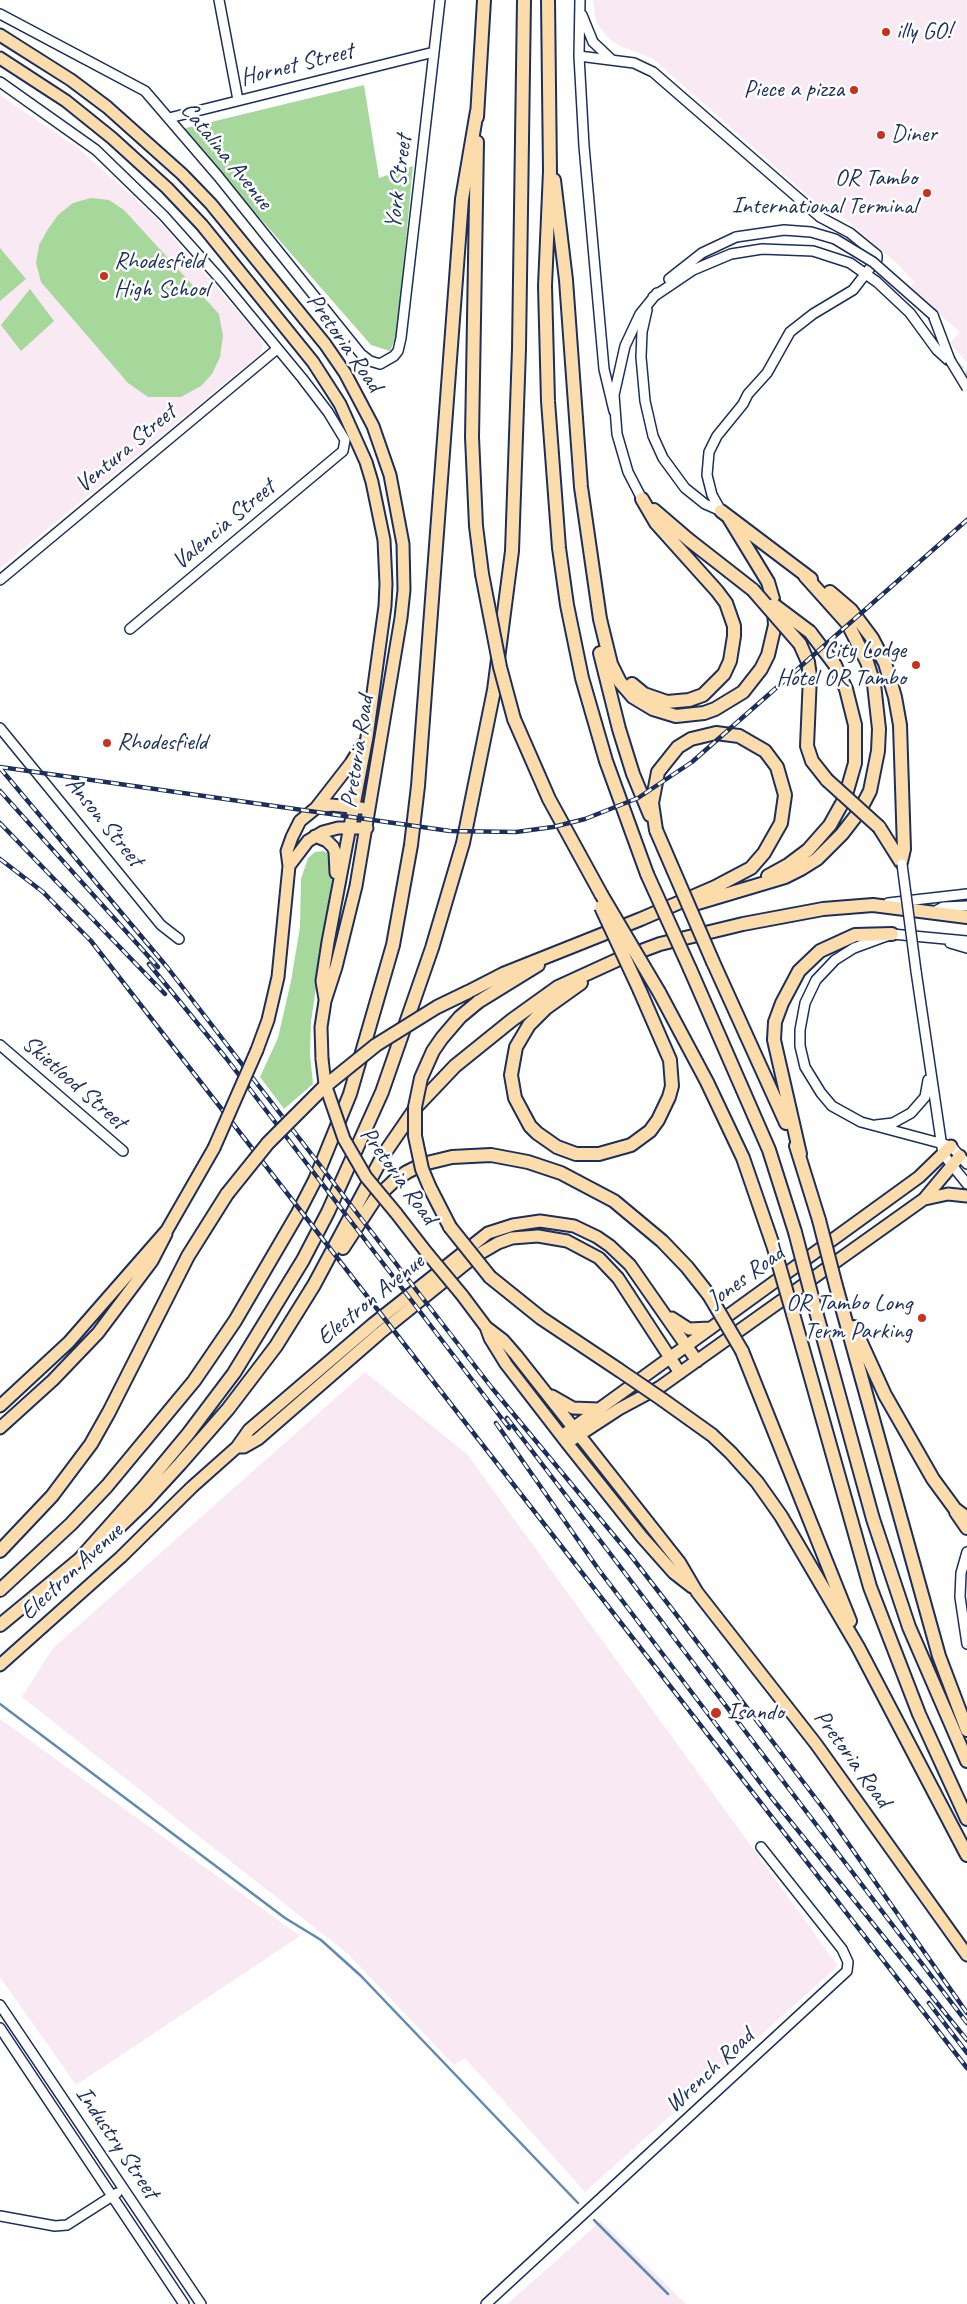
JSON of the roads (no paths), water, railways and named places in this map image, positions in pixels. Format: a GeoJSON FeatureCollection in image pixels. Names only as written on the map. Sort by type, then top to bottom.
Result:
{"type":"FeatureCollection","features":[{"type":"Feature","properties":{"kind":"highway"},"geometry":{"type":"LineString","coordinates":[[484,0],[478,111],[472,437],[476,526],[482,574],[500,667],[514,719],[549,799],[593,879],[670,1060],[672,1086],[665,1108],[650,1131],[623,1148],[599,1154],[586,1154],[557,1147],[537,1134],[523,1117],[512,1088],[511,1075],[513,1061],[522,1035],[534,1020],[546,1008],[598,968]]}},
{"type":"Feature","properties":{"kind":"highway"},"geometry":{"type":"LineString","coordinates":[[79,1560],[188,1434],[234,1373],[303,1260],[328,1212],[382,1092],[432,948],[463,843],[494,690],[512,551],[519,350],[524,0]]}},
{"type":"Feature","properties":{"kind":"highway"},"geometry":{"type":"LineString","coordinates":[[548,0],[550,171],[545,286],[552,473],[559,548],[567,605],[582,678],[606,761],[647,874],[769,1150],[796,1232],[873,1519],[909,1627],[967,1761]]}},
{"type":"Feature","properties":{"kind":"highway"},"geometry":{"type":"LineString","coordinates":[[0,1590],[71,1524],[107,1486],[152,1434],[199,1374],[235,1322],[298,1213],[318,1172],[350,1094],[393,945],[411,845],[418,786],[462,199],[478,111]]}},
{"type":"Feature","properties":{"kind":"highway"},"geometry":{"type":"LineString","coordinates":[[550,171],[557,194],[566,280],[581,487],[600,619],[611,664],[620,682],[633,697],[652,709],[676,716],[704,714],[729,701],[742,692],[761,669],[773,640],[776,618],[768,582],[725,514]]}},
{"type":"Feature","properties":{"kind":"highway"},"geometry":{"type":"LineString","coordinates":[[581,487],[580,525],[595,632],[604,674],[633,774],[713,962],[800,1154]]}},
{"type":"Feature","properties":{"kind":"highway"},"geometry":{"type":"LineString","coordinates":[[599,604],[605,615],[621,672],[632,685],[644,694],[666,702],[689,700],[711,689],[724,674],[730,661],[734,636],[734,626],[726,603],[656,523],[642,499]]}},
{"type":"Feature","properties":{"kind":"highway"},"geometry":{"type":"LineString","coordinates":[[642,499],[688,540],[810,632],[835,665],[846,689],[855,725],[856,745],[852,777],[845,798],[830,825],[812,845],[788,865],[734,892]]}},
{"type":"Feature","properties":{"kind":"highway"},"geometry":{"type":"LineString","coordinates":[[725,514],[805,576],[828,590],[851,610],[872,638],[888,672],[900,725],[904,849],[902,863]]}},
{"type":"Feature","properties":{"kind":"highway"},"geometry":{"type":"LineString","coordinates":[[641,919],[785,877],[817,859],[854,818],[870,791],[880,729],[874,684],[867,662],[848,624],[805,576]]}},
{"type":"Feature","properties":{"kind":"highway"},"geometry":{"type":"LineString","coordinates":[[753,590],[800,644],[808,662],[810,676],[807,746],[812,761],[826,780],[880,827],[902,863]]}},
{"type":"Feature","properties":{"kind":"highway"},"geometry":{"type":"LineString","coordinates":[[0,1551],[52,1496],[91,1444],[203,1229],[227,1194],[268,1142],[324,1086],[376,1045],[429,1012],[548,955],[641,919],[715,887],[751,868],[764,853],[781,823],[785,809],[783,783],[771,757],[758,746],[728,733],[705,734],[678,747],[658,772],[652,803],[655,827]]}},
{"type":"Feature","properties":{"kind":"highway"},"geometry":{"type":"LineString","coordinates":[[600,898],[659,992],[707,1082],[743,1158],[774,1248],[870,1587],[919,1714],[967,1819]]}},
{"type":"Feature","properties":{"kind":"highway"},"geometry":{"type":"LineString","coordinates":[[276,1346],[314,1285],[384,1154],[417,1106],[455,1066],[512,1020],[558,987],[598,968],[660,944],[743,924],[814,910],[873,905],[967,917]]}},
{"type":"Feature","properties":{"kind":"highway"},"geometry":{"type":"LineString","coordinates":[[892,934],[855,936],[820,951],[799,971],[782,1003],[775,1022],[774,1040],[800,1154],[939,1656],[967,1730]]}},
{"type":"Feature","properties":{"kind":"highway"},"geometry":{"type":"LineString","coordinates":[[548,955],[528,973],[478,1002],[460,1017],[432,1052],[421,1078],[415,1107],[415,1136],[422,1170],[430,1188],[450,1227],[490,1277],[541,1318],[712,1435],[757,1482],[791,1531],[858,1647],[967,1855]]}},
{"type":"Feature","properties":{"kind":"highway"},"geometry":{"type":"LineString","coordinates":[[0,1625],[79,1560],[145,1502],[228,1410],[312,1299],[375,1200],[395,1180],[423,1164],[452,1157],[480,1155],[511,1158],[561,1173],[614,1202],[644,1224],[688,1267],[710,1295],[742,1352],[847,1613],[858,1647]]}},
{"type":"Feature","properties":{"kind":"highway"},"geometry":{"type":"LineString","coordinates":[[841,1303],[886,1396],[933,1479],[967,1528]]}},
{"type":"Feature","properties":{"kind":"highway"},"geometry":{"type":"LineString","coordinates":[[955,1509],[967,1518]]}},
{"type":"Feature","properties":{"kind":"main road","name":"Pretoria Road"},"geometry":{"type":"LineString","coordinates":[[0,35],[71,80],[107,107],[182,174],[211,204],[325,344],[345,373],[373,426],[395,497],[402,544],[404,583],[401,618],[367,828],[342,945],[325,1001],[321,1027],[322,1059],[327,1092],[344,1139],[366,1177],[486,1327],[503,1340],[680,1563],[697,1592],[816,1744],[967,1955]]}},
{"type":"Feature","properties":{"kind":"main road","name":"Pretoria Road"},"geometry":{"type":"LineString","coordinates":[[0,58],[66,101],[112,138],[167,188],[274,312],[314,362],[340,404],[358,441],[372,482],[384,540],[385,606],[367,737],[322,981],[325,1001]]}},
{"type":"Feature","properties":{"kind":"main road"},"geometry":{"type":"LineString","coordinates":[[1,1403],[69,1342],[167,1230],[214,1148],[257,1050],[268,1020],[278,977],[289,866],[288,851],[292,837],[300,821],[316,808],[351,763],[367,737]]}},
{"type":"Feature","properties":{"kind":"main road"},"geometry":{"type":"LineString","coordinates":[[316,808],[331,805],[370,809]]}},
{"type":"Feature","properties":{"kind":"main road"},"geometry":{"type":"LineString","coordinates":[[289,866],[302,847],[315,836],[338,828],[367,828]]}},
{"type":"Feature","properties":{"kind":"main road"},"geometry":{"type":"LineString","coordinates":[[315,836],[327,841],[335,852],[336,900]]}},
{"type":"Feature","properties":{"kind":"main road","name":"Jones Road"},"geometry":{"type":"LineString","coordinates":[[575,1433],[599,1409],[646,1374],[919,1177],[945,1148]]}},
{"type":"Feature","properties":{"kind":"main road"},"geometry":{"type":"LineString","coordinates":[[924,1199],[959,1162]]}},
{"type":"Feature","properties":{"kind":"main road"},"geometry":{"type":"LineString","coordinates":[[924,1199],[948,1194],[967,1196]]}},
{"type":"Feature","properties":{"kind":"main road","name":"Jones Road"},"geometry":{"type":"LineString","coordinates":[[565,1440],[680,1373],[924,1199]]}},
{"type":"Feature","properties":{"kind":"main road","name":"Electron Avenue"},"geometry":{"type":"LineString","coordinates":[[0,1665],[74,1601],[238,1447],[249,1430],[373,1324],[474,1243],[500,1228],[527,1222],[552,1222],[574,1226],[597,1237],[625,1260],[665,1312],[697,1361]]}},
{"type":"Feature","properties":{"kind":"main road"},"geometry":{"type":"LineString","coordinates":[[0,1428],[53,1380],[98,1333],[152,1261],[165,1238],[167,1230]]}},
{"type":"Feature","properties":{"kind":"main road","name":"Electron Avenue"},"geometry":{"type":"LineString","coordinates":[[238,1447],[244,1447],[258,1439],[380,1333],[474,1257],[498,1243],[512,1238],[538,1236],[555,1238],[588,1250],[618,1278],[680,1373]]}},
{"type":"Feature","properties":{"kind":"main road"},"geometry":{"type":"LineString","coordinates":[[665,1312],[689,1329],[712,1328]]}},
{"type":"Feature","properties":{"kind":"main road","name":"Pretoria Road"},"geometry":{"type":"LineString","coordinates":[[486,1327],[490,1338],[506,1364],[642,1537],[674,1574],[697,1592]]}},
{"type":"Feature","properties":{"kind":"main road"},"geometry":{"type":"LineString","coordinates":[[646,1374],[658,1354],[656,1336]]}},
{"type":"Feature","properties":{"kind":"main road"},"geometry":{"type":"LineString","coordinates":[[542,1388],[569,1407],[583,1410],[599,1409]]}},
{"type":"Feature","properties":{"kind":"street"},"geometry":{"type":"LineString","coordinates":[[220,0],[238,100]]}},
{"type":"Feature","properties":{"kind":"street","name":"York Street"},"geometry":{"type":"LineString","coordinates":[[385,363],[398,352],[401,338],[440,0]]}},
{"type":"Feature","properties":{"kind":"street"},"geometry":{"type":"LineString","coordinates":[[580,0],[579,56],[584,146],[604,368],[614,411],[616,434],[626,465],[642,499]]}},
{"type":"Feature","properties":{"kind":"street"},"geometry":{"type":"LineString","coordinates":[[580,10],[594,42],[612,60]]}},
{"type":"Feature","properties":{"kind":"street","name":"Catalina Avenue"},"geometry":{"type":"LineString","coordinates":[[0,14],[140,86],[169,118],[361,354],[370,361],[385,363]]}},
{"type":"Feature","properties":{"kind":"street","name":"Hornet Street"},"geometry":{"type":"LineString","coordinates":[[169,118],[434,52]]}},
{"type":"Feature","properties":{"kind":"street"},"geometry":{"type":"LineString","coordinates":[[579,56],[634,63],[653,72],[813,212],[858,239],[876,254],[876,259],[866,273],[846,295],[807,318],[786,338],[767,374],[748,394],[743,404],[717,436],[709,452],[707,475],[712,495],[725,514]]}},
{"type":"Feature","properties":{"kind":"street"},"geometry":{"type":"LineString","coordinates":[[0,82],[109,161],[192,246],[277,349]]}},
{"type":"Feature","properties":{"kind":"street"},"geometry":{"type":"LineString","coordinates":[[614,411],[616,382],[623,352],[633,328],[651,300],[673,275],[691,261],[721,243],[736,237],[773,230],[794,230],[822,235],[849,246],[873,262],[931,311],[955,372],[967,388]]}},
{"type":"Feature","properties":{"kind":"street"},"geometry":{"type":"LineString","coordinates":[[725,514],[705,504],[685,488],[664,458],[653,436],[645,401],[641,342],[651,300],[678,279],[712,261],[731,254],[762,249],[813,251],[850,263],[866,273],[910,313],[937,350],[948,360]]}},
{"type":"Feature","properties":{"kind":"street","name":"Valencia Street"},"geometry":{"type":"LineString","coordinates":[[130,629],[343,451],[345,440],[328,412],[277,349]]}},
{"type":"Feature","properties":{"kind":"street","name":"Ventura Street"},"geometry":{"type":"LineString","coordinates":[[0,580],[277,349]]}},
{"type":"Feature","properties":{"kind":"street","name":"Anson Street"},"geometry":{"type":"LineString","coordinates":[[0,728],[161,925],[179,939]]}},
{"type":"Feature","properties":{"kind":"street"},"geometry":{"type":"LineString","coordinates":[[902,863],[930,1066],[945,1148]]}},
{"type":"Feature","properties":{"kind":"street"},"geometry":{"type":"LineString","coordinates":[[873,905],[967,894]]}},
{"type":"Feature","properties":{"kind":"street"},"geometry":{"type":"LineString","coordinates":[[932,913],[943,907],[967,906]]}},
{"type":"Feature","properties":{"kind":"street"},"geometry":{"type":"LineString","coordinates":[[967,946],[934,937],[892,934],[854,948],[835,960],[823,972],[805,1002],[800,1030],[800,1046],[806,1067],[820,1093],[838,1110],[870,1125],[945,1148],[959,1162],[967,1184]]}},
{"type":"Feature","properties":{"kind":"street","name":"Skietlood Street"},"geometry":{"type":"LineString","coordinates":[[0,1045],[123,1151]]}},
{"type":"Feature","properties":{"kind":"street"},"geometry":{"type":"LineString","coordinates":[[870,1125],[893,1123],[916,1109],[927,1092],[930,1066]]}},
{"type":"Feature","properties":{"kind":"street"},"geometry":{"type":"LineString","coordinates":[[1,1403],[15,1415]]}},
{"type":"Feature","properties":{"kind":"street"},"geometry":{"type":"LineString","coordinates":[[967,1552],[961,1573],[960,1591],[960,1607],[967,1644]]}},
{"type":"Feature","properties":{"kind":"street"},"geometry":{"type":"LineString","coordinates":[[960,1591],[967,1574]]}},
{"type":"Feature","properties":{"kind":"street","name":"Wrench Road"},"geometry":{"type":"LineString","coordinates":[[486,2304],[847,1971],[848,1962],[842,1949],[761,1847]]}},
{"type":"Feature","properties":{"kind":"street","name":"Industry Street"},"geometry":{"type":"LineString","coordinates":[[0,2005],[201,2304]]}},
{"type":"Feature","properties":{"kind":"street","name":"Industry Street"},"geometry":{"type":"LineString","coordinates":[[0,2028],[184,2304]]}},
{"type":"Feature","properties":{"kind":"street"},"geometry":{"type":"LineString","coordinates":[[0,2216],[61,2226],[74,2222],[123,2188]]}},
{"type":"Feature","properties":{"kind":"waterway"},"geometry":{"type":"LineString","coordinates":[[0,1704],[285,1918],[321,1940],[361,1976],[578,2203]]}},
{"type":"Feature","properties":{"kind":"waterway"},"geometry":{"type":"LineString","coordinates":[[594,2220],[668,2294]]}},
{"type":"Feature","properties":{"kind":"tunnel"},"geometry":{"type":"LineString","coordinates":[[954,365],[967,376]]}},
{"type":"Feature","properties":{"kind":"railway"},"geometry":{"type":"LineString","coordinates":[[0,767],[450,831],[516,832],[553,827],[585,819],[638,798],[692,762],[967,520]]}},
{"type":"Feature","properties":{"kind":"railway"},"geometry":{"type":"LineString","coordinates":[[0,768],[167,967],[492,1388],[631,1556],[829,1816],[967,2013]]}},
{"type":"Feature","properties":{"kind":"railway"},"geometry":{"type":"LineString","coordinates":[[0,791],[158,967]]}},
{"type":"Feature","properties":{"kind":"railway"},"geometry":{"type":"LineString","coordinates":[[0,823],[165,994]]}},
{"type":"Feature","properties":{"kind":"railway"},"geometry":{"type":"LineString","coordinates":[[0,859],[43,892],[91,941],[967,2068]]}},
{"type":"Feature","properties":{"kind":"railway"},"geometry":{"type":"LineString","coordinates":[[149,964],[226,1058],[509,1428]]}},
{"type":"Feature","properties":{"kind":"railway"},"geometry":{"type":"LineString","coordinates":[[507,1418],[967,2023]]}},
{"type":"Feature","properties":{"kind":"railway"},"geometry":{"type":"LineString","coordinates":[[496,1423],[599,1570],[771,1797],[967,2040]]}},
{"type":"Feature","properties":{"kind":"railway"},"geometry":{"type":"LineString","coordinates":[[929,2003],[967,2053]]}},
{"type":"Feature","properties":{"kind":"place","name":"illy GO!"},"geometry":{"type":"Point","coordinates":[886,32]}},
{"type":"Feature","properties":{"kind":"place","name":"Piece a pizza"},"geometry":{"type":"Point","coordinates":[854,90]}},
{"type":"Feature","properties":{"kind":"place","name":"Diner"},"geometry":{"type":"Point","coordinates":[881,135]}},
{"type":"Feature","properties":{"kind":"place","name":"OR Tambo International Terminal"},"geometry":{"type":"Point","coordinates":[927,193]}},
{"type":"Feature","properties":{"kind":"place","name":"Rhodesfield High School"},"geometry":{"type":"Point","coordinates":[104,276]}},
{"type":"Feature","properties":{"kind":"place","name":"City Lodge Hotel OR Tambo"},"geometry":{"type":"Point","coordinates":[916,665]}},
{"type":"Feature","properties":{"kind":"place","name":"Rhodesfield"},"geometry":{"type":"Point","coordinates":[107,743]}},
{"type":"Feature","properties":{"kind":"place","name":"OR Tambo Long Term Parking"},"geometry":{"type":"Point","coordinates":[922,1318]}},
{"type":"Feature","properties":{"kind":"place","name":"Isando"},"geometry":{"type":"Point","coordinates":[716,1713]}}]}
